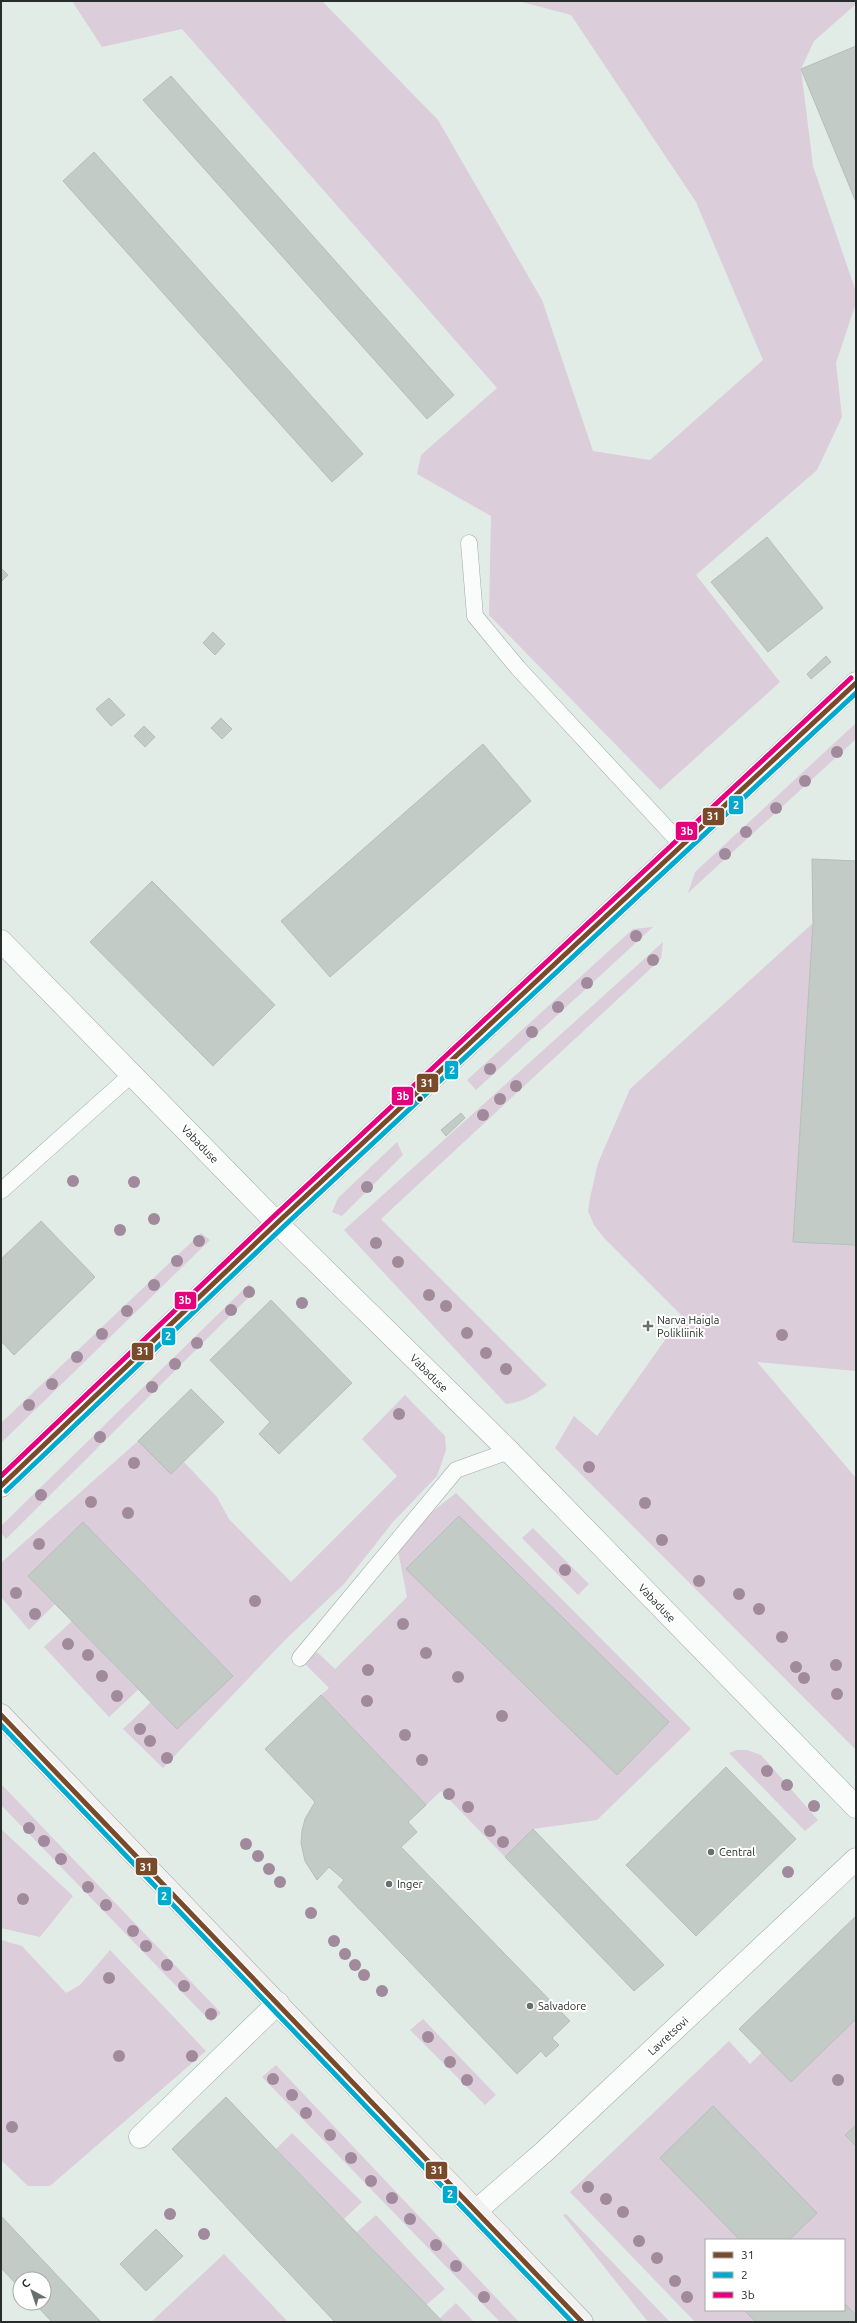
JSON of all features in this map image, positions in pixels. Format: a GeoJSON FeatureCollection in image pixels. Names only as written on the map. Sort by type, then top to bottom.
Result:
{"type":"FeatureCollection","features":[{"type":"Feature","properties":{"kind":"main road"},"geometry":{"type":"LineString","coordinates":[[1,1715],[236,1962],[278,2003],[477,2210],[582,2322]]}},
{"type":"Feature","properties":{"kind":"street"},"geometry":{"type":"LineString","coordinates":[[1,1486],[277,1222],[856,683]]}},
{"type":"Feature","properties":{"kind":"street","name":"Vabaduse"},"geometry":{"type":"LineString","coordinates":[[1,940],[277,1222],[509,1451],[856,1807]]}},
{"type":"Feature","properties":{"kind":"street","name":"Lavretsovi"},"geometry":{"type":"LineString","coordinates":[[477,2210],[545,2152],[856,1859]]}},
{"type":"Feature","properties":{"kind":"street"},"geometry":{"type":"LineString","coordinates":[[140,2137],[278,2003]]}},
{"type":"Feature","properties":{"kind":"lane"},"geometry":{"type":"LineString","coordinates":[[469,543],[475,616],[518,668],[682,845]]}},
{"type":"Feature","properties":{"kind":"lane"},"geometry":{"type":"LineString","coordinates":[[1,1191],[132,1074]]}},
{"type":"Feature","properties":{"kind":"lane"},"geometry":{"type":"LineString","coordinates":[[300,1658],[456,1470],[509,1451]]}},
{"type":"Feature","properties":{"kind":"shaded area"},"geometry":{"type":"Polygon","coordinates":[[[72,1],[322,1],[438,120],[542,300],[593,451],[650,460],[763,360],[696,202],[571,15],[518,1],[856,1],[856,4],[814,41],[801,69],[813,166],[856,292],[856,303],[836,363],[842,417],[817,470],[696,575],[780,682],[660,790],[489,615],[491,516],[417,474],[421,455],[497,388],[182,29],[102,47],[72,1]]]}},
{"type":"Feature","properties":{"kind":"shaded area"},"geometry":{"type":"Polygon","coordinates":[[[856,723],[856,739],[688,893],[695,872],[856,723]]]}},
{"type":"Feature","properties":{"kind":"shaded area"},"geometry":{"type":"Polygon","coordinates":[[[813,923],[793,1242],[856,1245],[856,1371],[757,1362],[856,1478],[856,1750],[555,1448],[574,1416],[597,1436],[682,1316],[604,1238],[594,1225],[588,1211],[598,1163],[630,1089],[813,923]]]}},
{"type":"Feature","properties":{"kind":"shaded area"},"geometry":{"type":"Polygon","coordinates":[[[653,927],[476,1090],[467,1080],[633,929],[653,927]]]}},
{"type":"Feature","properties":{"kind":"shaded area"},"geometry":{"type":"Polygon","coordinates":[[[663,942],[661,959],[381,1219],[547,1385],[528,1398],[518,1402],[506,1404],[344,1230],[663,942]]]}},
{"type":"Feature","properties":{"kind":"shaded area"},"geometry":{"type":"Polygon","coordinates":[[[397,1142],[403,1155],[342,1216],[332,1212],[338,1198],[397,1142]]]}},
{"type":"Feature","properties":{"kind":"shaded area"},"geometry":{"type":"Polygon","coordinates":[[[201,1233],[210,1240],[1,1443],[1,1423],[201,1233]]]}},
{"type":"Feature","properties":{"kind":"shaded area"},"geometry":{"type":"Polygon","coordinates":[[[249,1284],[255,1291],[6,1539],[1,1533],[1,1526],[249,1284]]]}},
{"type":"Feature","properties":{"kind":"shaded area"},"geometry":{"type":"Polygon","coordinates":[[[405,1395],[445,1436],[446,1450],[437,1476],[393,1522],[344,1584],[284,1641],[163,1768],[123,1729],[151,1702],[177,1729],[232,1675],[83,1522],[28,1576],[55,1604],[29,1630],[1,1597],[1,1564],[3,1561],[138,1441],[171,1474],[184,1462],[217,1497],[229,1519],[291,1582],[397,1476],[362,1439],[405,1395]]]}},
{"type":"Feature","properties":{"kind":"shaded area"},"geometry":{"type":"Polygon","coordinates":[[[456,1493],[691,1729],[597,1820],[533,1829],[505,1857],[441,1791],[426,1805],[321,1695],[329,1688],[304,1663],[317,1652],[335,1669],[407,1597],[398,1551],[432,1512],[456,1493]]]}},
{"type":"Feature","properties":{"kind":"shaded area"},"geometry":{"type":"Polygon","coordinates":[[[533,1528],[589,1584],[578,1595],[522,1538],[533,1528]]]}},
{"type":"Feature","properties":{"kind":"shaded area"},"geometry":{"type":"Polygon","coordinates":[[[72,1621],[138,1690],[109,1717],[44,1647],[72,1621]]]}},
{"type":"Feature","properties":{"kind":"shaded area"},"geometry":{"type":"Polygon","coordinates":[[[737,1750],[747,1750],[761,1755],[818,1820],[805,1831],[729,1753],[737,1750]]]}},
{"type":"Feature","properties":{"kind":"shaded area"},"geometry":{"type":"Polygon","coordinates":[[[1,1784],[221,2013],[211,2022],[1,1805],[1,1784]]]}},
{"type":"Feature","properties":{"kind":"shaded area"},"geometry":{"type":"Polygon","coordinates":[[[1,1829],[73,1896],[40,1937],[1,1928],[1,1829]]]}},
{"type":"Feature","properties":{"kind":"shaded area"},"geometry":{"type":"Polygon","coordinates":[[[1,1940],[22,1946],[66,1993],[80,1985],[110,1950],[206,2051],[50,2186],[28,2186],[1,2160],[1,1940]]]}},
{"type":"Feature","properties":{"kind":"shaded area"},"geometry":{"type":"Polygon","coordinates":[[[423,2019],[496,2095],[485,2105],[410,2030],[423,2019]]]}},
{"type":"Feature","properties":{"kind":"shaded area"},"geometry":{"type":"Polygon","coordinates":[[[856,2019],[856,2125],[846,2135],[856,2146],[856,2322],[695,2322],[570,2192],[729,2041],[750,2064],[762,2052],[791,2082],[856,2019]]]}},
{"type":"Feature","properties":{"kind":"shaded area"},"geometry":{"type":"Polygon","coordinates":[[[276,2065],[519,2322],[500,2322],[262,2077],[276,2065]]]}},
{"type":"Feature","properties":{"kind":"shaded area"},"geometry":{"type":"Polygon","coordinates":[[[292,2133],[362,2202],[344,2219],[276,2149],[292,2133]]]}},
{"type":"Feature","properties":{"kind":"shaded area"},"geometry":{"type":"Polygon","coordinates":[[[566,2214],[670,2322],[648,2322],[563,2215],[566,2214]]]}},
{"type":"Feature","properties":{"kind":"shaded area"},"geometry":{"type":"Polygon","coordinates":[[[376,2215],[445,2289],[426,2305],[357,2232],[376,2215]]]}},
{"type":"Feature","properties":{"kind":"shaded area"},"geometry":{"type":"Polygon","coordinates":[[[224,2254],[288,2322],[151,2322],[224,2254]]]}},
{"type":"Feature","properties":{"kind":"shaded area"},"geometry":{"type":"Polygon","coordinates":[[[456,2303],[474,2322],[443,2322],[440,2318],[456,2303]]]}},
{"type":"Feature","properties":{"kind":"building"},"geometry":{"type":"Polygon","coordinates":[[[856,46],[856,202],[801,69],[856,46]]]}},
{"type":"Feature","properties":{"kind":"building"},"geometry":{"type":"Polygon","coordinates":[[[171,76],[454,395],[427,419],[143,100],[171,76]]]}},
{"type":"Feature","properties":{"kind":"building"},"geometry":{"type":"Polygon","coordinates":[[[94,152],[363,454],[332,482],[63,181],[94,152]]]}},
{"type":"Feature","properties":{"kind":"building"},"geometry":{"type":"Polygon","coordinates":[[[767,537],[823,608],[768,652],[711,582],[767,537]]]}},
{"type":"Feature","properties":{"kind":"building"},"geometry":{"type":"Polygon","coordinates":[[[1,568],[8,575],[1,582],[1,568]]]}},
{"type":"Feature","properties":{"kind":"building"},"geometry":{"type":"Polygon","coordinates":[[[213,632],[225,644],[215,655],[203,643],[213,632]]]}},
{"type":"Feature","properties":{"kind":"building"},"geometry":{"type":"Polygon","coordinates":[[[826,656],[831,662],[811,679],[807,674],[826,656]]]}},
{"type":"Feature","properties":{"kind":"building"},"geometry":{"type":"Polygon","coordinates":[[[109,698],[125,715],[111,726],[96,709],[109,698]]]}},
{"type":"Feature","properties":{"kind":"building"},"geometry":{"type":"Polygon","coordinates":[[[221,718],[232,729],[222,739],[211,728],[221,718]]]}},
{"type":"Feature","properties":{"kind":"building"},"geometry":{"type":"Polygon","coordinates":[[[144,726],[155,737],[145,747],[134,736],[144,726]]]}},
{"type":"Feature","properties":{"kind":"building"},"geometry":{"type":"Polygon","coordinates":[[[483,744],[531,801],[330,977],[281,921],[483,744]]]}},
{"type":"Feature","properties":{"kind":"building"},"geometry":{"type":"Polygon","coordinates":[[[812,859],[856,861],[856,1245],[793,1242],[813,923],[812,859]]]}},
{"type":"Feature","properties":{"kind":"building"},"geometry":{"type":"Polygon","coordinates":[[[152,881],[275,1005],[213,1066],[90,942],[152,881]]]}},
{"type":"Feature","properties":{"kind":"building"},"geometry":{"type":"Polygon","coordinates":[[[461,1113],[465,1118],[446,1136],[441,1130],[461,1113]]]}},
{"type":"Feature","properties":{"kind":"building"},"geometry":{"type":"Polygon","coordinates":[[[41,1221],[95,1277],[14,1355],[1,1341],[1,1259],[41,1221]]]}},
{"type":"Feature","properties":{"kind":"building"},"geometry":{"type":"Polygon","coordinates":[[[271,1300],[352,1383],[279,1454],[259,1434],[270,1422],[210,1360],[271,1300]]]}},
{"type":"Feature","properties":{"kind":"building"},"geometry":{"type":"Polygon","coordinates":[[[191,1389],[224,1422],[171,1474],[138,1441],[191,1389]]]}},
{"type":"Feature","properties":{"kind":"building"},"geometry":{"type":"Polygon","coordinates":[[[459,1516],[669,1722],[617,1775],[406,1569],[459,1516]]]}},
{"type":"Feature","properties":{"kind":"building"},"geometry":{"type":"Polygon","coordinates":[[[83,1522],[233,1676],[177,1729],[28,1576],[83,1522]]]}},
{"type":"Feature","properties":{"kind":"building","name":"Inger"},"geometry":{"type":"Polygon","coordinates":[[[321,1695],[426,1805],[408,1822],[417,1832],[401,1847],[570,2021],[552,2038],[559,2045],[546,2057],[541,2051],[517,2074],[338,1887],[344,1880],[329,1867],[317,1880],[305,1861],[301,1843],[302,1831],[305,1819],[315,1802],[265,1749],[321,1695]]]}},
{"type":"Feature","properties":{"kind":"building","name":"Central"},"geometry":{"type":"Polygon","coordinates":[[[726,1767],[796,1839],[696,1936],[626,1865],[726,1767]]]}},
{"type":"Feature","properties":{"kind":"building"},"geometry":{"type":"Polygon","coordinates":[[[533,1829],[664,1965],[634,1991],[505,1857],[533,1829]]]}},
{"type":"Feature","properties":{"kind":"building"},"geometry":{"type":"Polygon","coordinates":[[[856,1916],[856,2019],[791,2082],[739,2029],[856,1916]]]}},
{"type":"Feature","properties":{"kind":"building"},"geometry":{"type":"Polygon","coordinates":[[[226,2097],[443,2322],[335,2322],[172,2149],[226,2097]]]}},
{"type":"Feature","properties":{"kind":"building"},"geometry":{"type":"Polygon","coordinates":[[[713,2106],[817,2213],[790,2239],[739,2239],[660,2158],[713,2106]]]}},
{"type":"Feature","properties":{"kind":"building"},"geometry":{"type":"Polygon","coordinates":[[[856,2125],[856,2146],[845,2135],[856,2125]]]}},
{"type":"Feature","properties":{"kind":"building"},"geometry":{"type":"Polygon","coordinates":[[[1,2216],[101,2322],[52,2322],[42,2311],[52,2311],[52,2271],[12,2271],[12,2280],[1,2268],[1,2216]]]}},
{"type":"Feature","properties":{"kind":"building"},"geometry":{"type":"Polygon","coordinates":[[[156,2229],[183,2256],[146,2291],[120,2264],[156,2229]]]}},
{"type":"Feature","properties":{"kind":"building"},"geometry":{"type":"Polygon","coordinates":[[[845,2304],[856,2315],[856,2322],[756,2322],[745,2311],[845,2311],[845,2304]]]}},
{"type":"Feature","properties":{"kind":"transit line","name":"3b"},"geometry":{"type":"LineString","coordinates":[[1,1476],[272,1218],[851,678]]}},
{"type":"Feature","properties":{"kind":"transit line","name":"31"},"geometry":{"type":"LineString","coordinates":[[1,1486],[277,1223],[856,683]]}},
{"type":"Feature","properties":{"kind":"transit line","name":"2"},"geometry":{"type":"LineString","coordinates":[[6,1491],[282,1228],[856,693]]}},
{"type":"Feature","properties":{"kind":"transit line","name":"31"},"geometry":{"type":"LineString","coordinates":[[1,1715],[582,2322]]}},
{"type":"Feature","properties":{"kind":"transit line","name":"2"},"geometry":{"type":"LineString","coordinates":[[1,1725],[572,2322]]}},
{"type":"Feature","properties":{"kind":"place","name":"Narva Haigla Polikliinik"},"geometry":{"type":"Point","coordinates":[648,1326]}},
{"type":"Feature","properties":{"kind":"place","name":"Central"},"geometry":{"type":"Point","coordinates":[711,1852]}},
{"type":"Feature","properties":{"kind":"place","name":"Inger"},"geometry":{"type":"Point","coordinates":[389,1884]}},
{"type":"Feature","properties":{"kind":"place","name":"Salvadore"},"geometry":{"type":"Point","coordinates":[530,2006]}}]}
